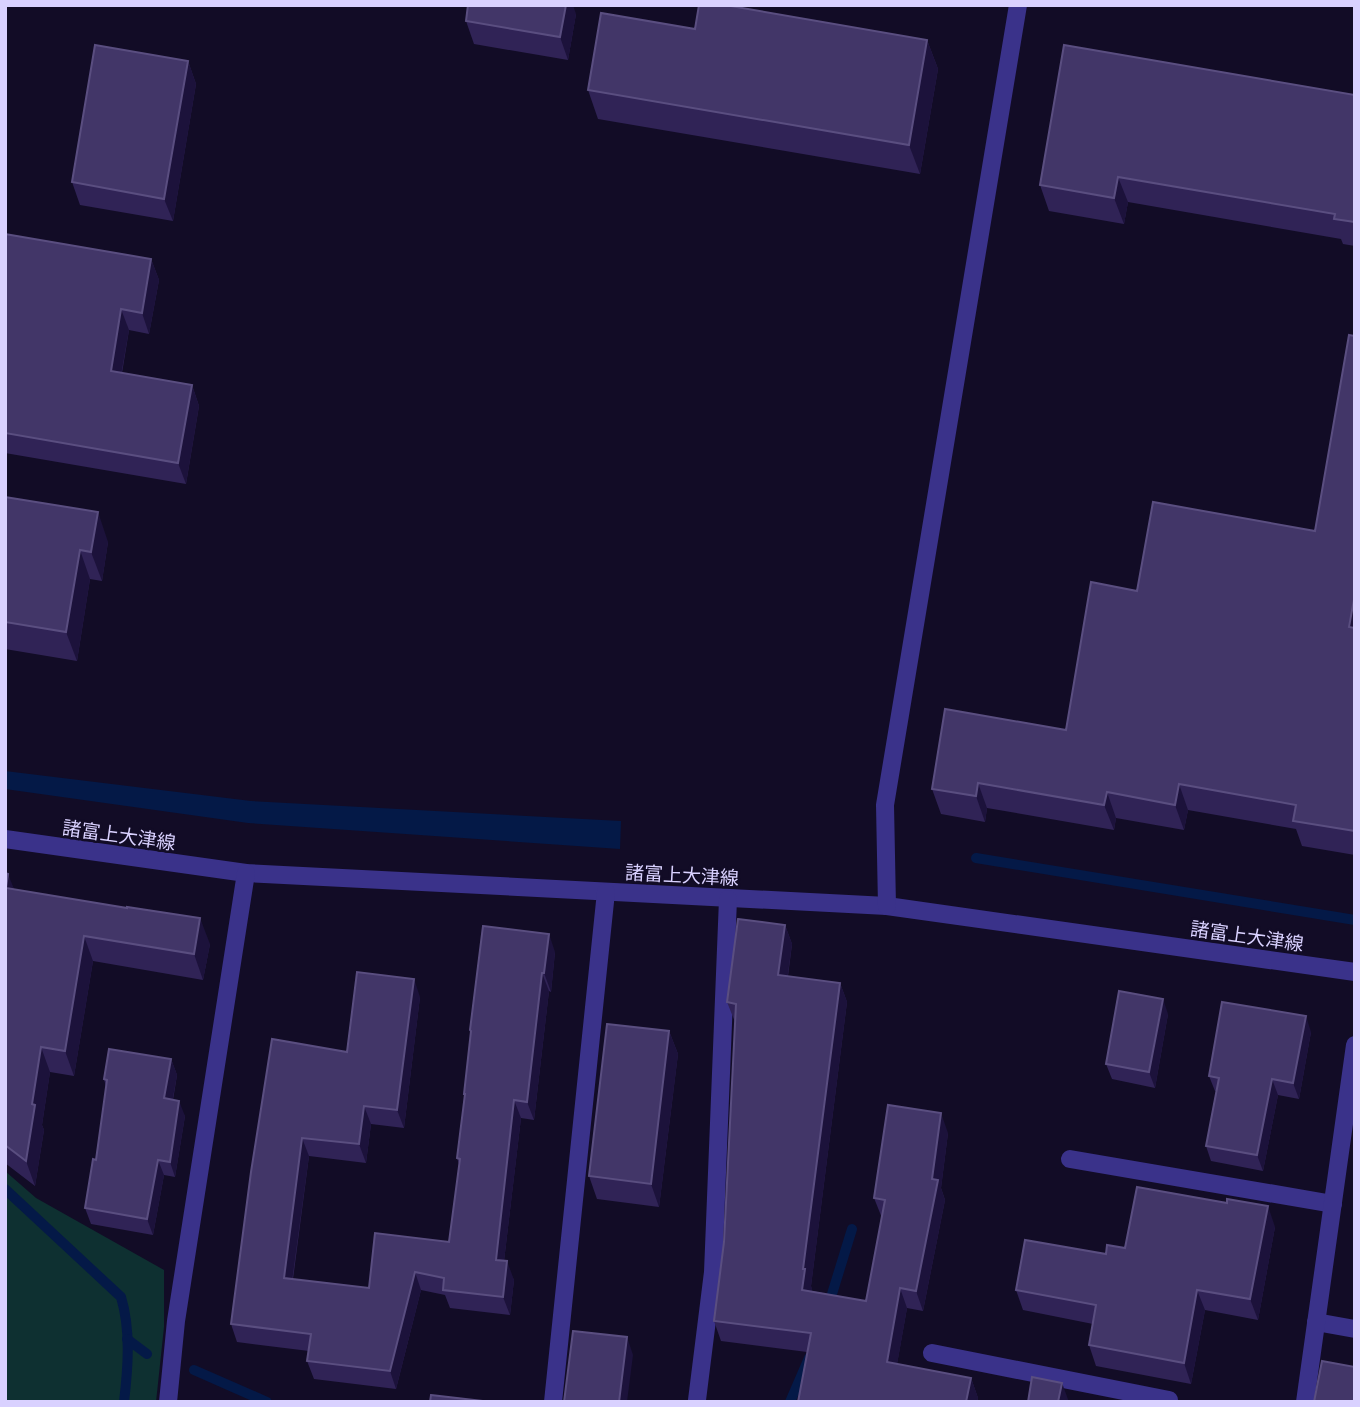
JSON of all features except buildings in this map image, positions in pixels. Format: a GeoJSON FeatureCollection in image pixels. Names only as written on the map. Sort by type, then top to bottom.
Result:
{"type":"FeatureCollection","features":[{"type":"Feature","properties":{"kind":"street"},"geometry":{"type":"LineString","coordinates":[[887,906],[885,805],[1018,5]]}},
{"type":"Feature","properties":{"kind":"street","name":"諸富上大津線"},"geometry":{"type":"LineString","coordinates":[[5,839],[246,873],[887,906],[1355,972]]}},
{"type":"Feature","properties":{"kind":"street"},"geometry":{"type":"LineString","coordinates":[[167,1402],[176,1321],[246,873]]}},
{"type":"Feature","properties":{"kind":"street"},"geometry":{"type":"LineString","coordinates":[[553,1402],[606,892]]}},
{"type":"Feature","properties":{"kind":"street"},"geometry":{"type":"LineString","coordinates":[[697,1400],[713,1272],[728,898]]}},
{"type":"Feature","properties":{"kind":"street"},"geometry":{"type":"LineString","coordinates":[[1305,1402],[1355,1045]]}},
{"type":"Feature","properties":{"kind":"street"},"geometry":{"type":"LineString","coordinates":[[1070,1159],[1333,1204]]}},
{"type":"Feature","properties":{"kind":"street"},"geometry":{"type":"LineString","coordinates":[[1316,1322],[1355,1329]]}},
{"type":"Feature","properties":{"kind":"street"},"geometry":{"type":"LineString","coordinates":[[932,1353],[1169,1402]]}},
{"type":"Feature","properties":{"kind":"green space"},"geometry":{"type":"Polygon","coordinates":[[[5,1171],[36,1198],[164,1270],[164,1327],[156,1402],[127,1402],[125,1392],[121,1402],[5,1402],[5,1171]]]}},
{"type":"Feature","properties":{"kind":"water"},"geometry":{"type":"Polygon","coordinates":[[[5,771],[251,801],[621,821],[620,849],[248,823],[5,789],[5,771]]]}},
{"type":"Feature","properties":{"kind":"waterway"},"geometry":{"type":"LineString","coordinates":[[976,858],[1355,920]]}},
{"type":"Feature","properties":{"kind":"waterway"},"geometry":{"type":"LineString","coordinates":[[5,1189],[121,1297],[127,1336],[124,1402]]}},
{"type":"Feature","properties":{"kind":"waterway"},"geometry":{"type":"LineString","coordinates":[[828,1307],[852,1229]]}},
{"type":"Feature","properties":{"kind":"waterway"},"geometry":{"type":"LineString","coordinates":[[127,1339],[147,1354]]}},
{"type":"Feature","properties":{"kind":"waterway"},"geometry":{"type":"LineString","coordinates":[[790,1402],[809,1358]]}},
{"type":"Feature","properties":{"kind":"waterway"},"geometry":{"type":"LineString","coordinates":[[194,1370],[267,1402]]}}]}
